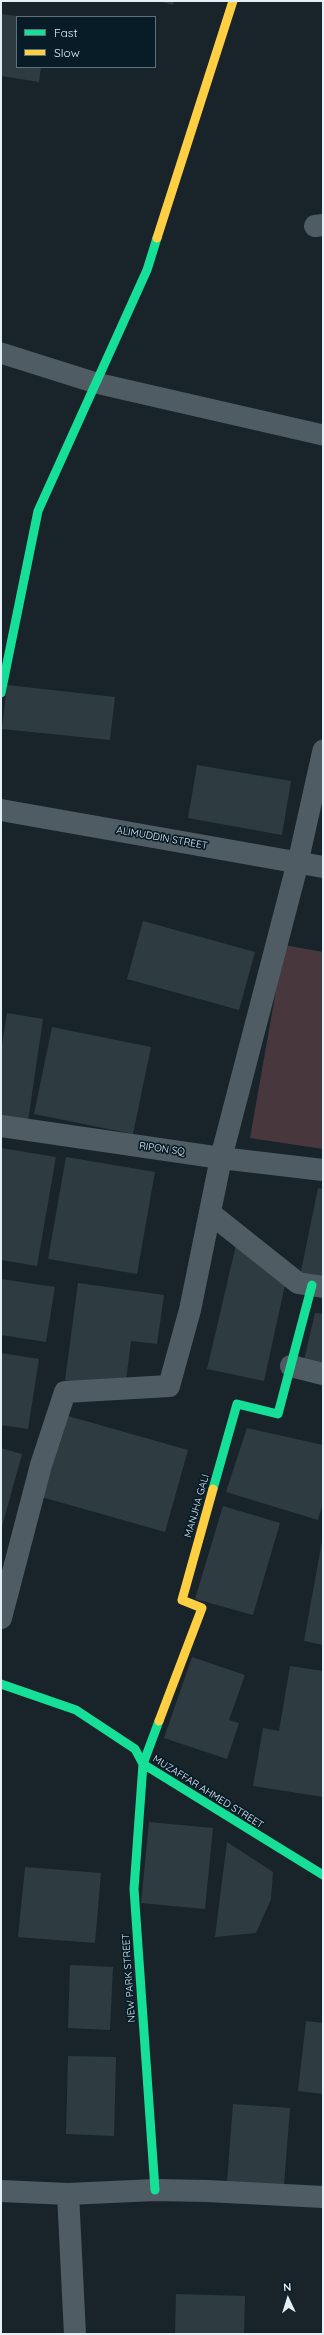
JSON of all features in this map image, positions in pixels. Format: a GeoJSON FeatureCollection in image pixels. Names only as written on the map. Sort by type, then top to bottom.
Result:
{"type":"FeatureCollection","features":[{"type":"Feature","properties":{"kind":"street"},"geometry":{"type":"LineString","coordinates":[[1,693],[38,511],[147,270],[227,25],[233,1]]}},
{"type":"Feature","properties":{"kind":"street","name":"ALIMUDDIN STREET"},"geometry":{"type":"LineString","coordinates":[[1,810],[323,867]]}},
{"type":"Feature","properties":{"kind":"street"},"geometry":{"type":"LineString","coordinates":[[1,1618],[41,1465],[65,1392],[169,1386],[190,1310],[221,1158],[298,862]]}},
{"type":"Feature","properties":{"kind":"street","name":"RIPON SQ"},"geometry":{"type":"LineString","coordinates":[[1,1126],[221,1158],[323,1170]]}},
{"type":"Feature","properties":{"kind":"street"},"geometry":{"type":"LineString","coordinates":[[210,1213],[298,1283],[318,1286]]}},
{"type":"Feature","properties":{"kind":"street","name":"MANJHA GALI"},"geometry":{"type":"LineString","coordinates":[[143,1764],[202,1608],[182,1600],[237,1404],[278,1414],[291,1366],[318,1286]]}},
{"type":"Feature","properties":{"kind":"street"},"geometry":{"type":"LineString","coordinates":[[291,1366],[323,1374]]}},
{"type":"Feature","properties":{"kind":"street","name":"MUZAFFAR AHMED STREET"},"geometry":{"type":"LineString","coordinates":[[1,1684],[76,1710],[135,1749],[143,1764],[323,1875]]}},
{"type":"Feature","properties":{"kind":"street","name":"NEW PARK STREET"},"geometry":{"type":"LineString","coordinates":[[143,1764],[134,1889],[155,2190]]}},
{"type":"Feature","properties":{"kind":"street"},"geometry":{"type":"LineString","coordinates":[[1,2191],[68,2194],[155,2190],[323,2197]]}},
{"type":"Feature","properties":{"kind":"street"},"geometry":{"type":"LineString","coordinates":[[68,2194],[75,2334]]}},
{"type":"Feature","properties":{"kind":"lane"},"geometry":{"type":"LineString","coordinates":[[1,353],[96,383],[323,435]]}},
{"type":"Feature","properties":{"kind":"lane"},"geometry":{"type":"LineString","coordinates":[[298,862],[323,750]]}},
{"type":"Feature","properties":{"kind":"shaded area"},"geometry":{"type":"Polygon","coordinates":[[[284,945],[323,952],[323,1149],[250,1138],[284,945]]]}},
{"type":"Feature","properties":{"kind":"building"},"geometry":{"type":"Polygon","coordinates":[[[158,1],[174,1],[173,5],[158,1]]]}},
{"type":"Feature","properties":{"kind":"building"},"geometry":{"type":"Polygon","coordinates":[[[1,14],[17,16],[16,68],[41,68],[39,82],[1,76],[1,14]]]}},
{"type":"Feature","properties":{"kind":"building"},"geometry":{"type":"Polygon","coordinates":[[[7,685],[115,697],[110,740],[2,729],[7,685]]]}},
{"type":"Feature","properties":{"kind":"building"},"geometry":{"type":"Polygon","coordinates":[[[197,765],[291,781],[282,835],[188,818],[197,765]]]}},
{"type":"Feature","properties":{"kind":"building"},"geometry":{"type":"Polygon","coordinates":[[[143,921],[255,952],[239,1010],[127,979],[143,921]]]}},
{"type":"Feature","properties":{"kind":"building"},"geometry":{"type":"Polygon","coordinates":[[[7,1013],[43,1019],[28,1121],[1,1117],[1,1051],[7,1013]]]}},
{"type":"Feature","properties":{"kind":"building"},"geometry":{"type":"Polygon","coordinates":[[[52,1027],[151,1047],[133,1134],[34,1114],[52,1027]]]}},
{"type":"Feature","properties":{"kind":"building"},"geometry":{"type":"Polygon","coordinates":[[[1,1148],[56,1157],[37,1266],[1,1260],[1,1148]]]}},
{"type":"Feature","properties":{"kind":"building"},"geometry":{"type":"Polygon","coordinates":[[[66,1157],[155,1172],[137,1274],[48,1259],[66,1157]]]}},
{"type":"Feature","properties":{"kind":"building"},"geometry":{"type":"Polygon","coordinates":[[[318,1188],[323,1189],[323,1280],[300,1276],[318,1188]]]}},
{"type":"Feature","properties":{"kind":"building"},"geometry":{"type":"Polygon","coordinates":[[[236,1245],[285,1285],[264,1381],[207,1369],[236,1245]]]}},
{"type":"Feature","properties":{"kind":"building"},"geometry":{"type":"Polygon","coordinates":[[[1,1279],[55,1287],[46,1342],[1,1335],[1,1279]]]}},
{"type":"Feature","properties":{"kind":"building"},"geometry":{"type":"Polygon","coordinates":[[[78,1283],[164,1295],[157,1344],[131,1341],[125,1389],[65,1380],[78,1283]]]}},
{"type":"Feature","properties":{"kind":"building"},"geometry":{"type":"Polygon","coordinates":[[[315,1313],[323,1314],[323,1365],[304,1360],[315,1313]]]}},
{"type":"Feature","properties":{"kind":"building"},"geometry":{"type":"Polygon","coordinates":[[[1,1353],[39,1359],[28,1429],[1,1425],[1,1353]]]}},
{"type":"Feature","properties":{"kind":"building"},"geometry":{"type":"Polygon","coordinates":[[[61,1414],[188,1450],[165,1532],[38,1496],[61,1414]]]}},
{"type":"Feature","properties":{"kind":"building"},"geometry":{"type":"Polygon","coordinates":[[[247,1428],[323,1445],[323,1502],[318,1520],[226,1492],[247,1428]]]}},
{"type":"Feature","properties":{"kind":"building"},"geometry":{"type":"Polygon","coordinates":[[[1,1448],[22,1454],[1,1530],[1,1448]]]}},
{"type":"Feature","properties":{"kind":"building"},"geometry":{"type":"Polygon","coordinates":[[[223,1506],[280,1523],[253,1615],[195,1599],[223,1506]]]}},
{"type":"Feature","properties":{"kind":"building"},"geometry":{"type":"Polygon","coordinates":[[[323,1541],[323,1645],[304,1641],[323,1541]]]}},
{"type":"Feature","properties":{"kind":"building"},"geometry":{"type":"Polygon","coordinates":[[[192,1657],[245,1675],[229,1720],[239,1723],[227,1759],[164,1738],[192,1657]]]}},
{"type":"Feature","properties":{"kind":"building"},"geometry":{"type":"Polygon","coordinates":[[[290,1666],[323,1671],[323,1797],[253,1786],[263,1728],[279,1731],[290,1666]]]}},
{"type":"Feature","properties":{"kind":"building"},"geometry":{"type":"Polygon","coordinates":[[[149,1822],[213,1828],[205,1909],[141,1903],[149,1822]]]}},
{"type":"Feature","properties":{"kind":"building"},"geometry":{"type":"Polygon","coordinates":[[[227,1842],[273,1872],[271,1899],[256,1933],[215,1937],[227,1842]]]}},
{"type":"Feature","properties":{"kind":"building"},"geometry":{"type":"Polygon","coordinates":[[[25,1867],[101,1873],[95,1943],[18,1937],[25,1867]]]}},
{"type":"Feature","properties":{"kind":"building"},"geometry":{"type":"Polygon","coordinates":[[[70,1965],[113,1967],[110,2030],[68,2028],[70,1965]]]}},
{"type":"Feature","properties":{"kind":"building"},"geometry":{"type":"Polygon","coordinates":[[[306,2021],[323,2023],[323,2094],[298,2091],[306,2021]]]}},
{"type":"Feature","properties":{"kind":"building"},"geometry":{"type":"Polygon","coordinates":[[[68,2056],[116,2057],[114,2136],[66,2134],[68,2056]]]}},
{"type":"Feature","properties":{"kind":"building"},"geometry":{"type":"Polygon","coordinates":[[[233,2104],[290,2108],[284,2186],[227,2182],[233,2104]]]}},
{"type":"Feature","properties":{"kind":"building"},"geometry":{"type":"Polygon","coordinates":[[[176,2294],[245,2296],[244,2334],[175,2334],[176,2294]]]}},
{"type":"Feature","properties":{"kind":"traffic: fast"},"geometry":{"type":"LineString","coordinates":[[1,693],[38,511],[147,270],[157,238]]}},
{"type":"Feature","properties":{"kind":"traffic: fast"},"geometry":{"type":"LineString","coordinates":[[213,1489],[237,1404],[278,1414],[312,1285]]}},
{"type":"Feature","properties":{"kind":"traffic: fast"},"geometry":{"type":"LineString","coordinates":[[1,1684],[76,1710],[135,1749],[143,1764],[323,1875]]}},
{"type":"Feature","properties":{"kind":"traffic: fast"},"geometry":{"type":"LineString","coordinates":[[155,2190],[134,1889],[143,1764],[159,1721]]}},
{"type":"Feature","properties":{"kind":"traffic: slow"},"geometry":{"type":"LineString","coordinates":[[157,238],[233,1]]}},
{"type":"Feature","properties":{"kind":"traffic: slow"},"geometry":{"type":"LineString","coordinates":[[159,1721],[202,1608],[182,1600],[213,1489]]}}]}
